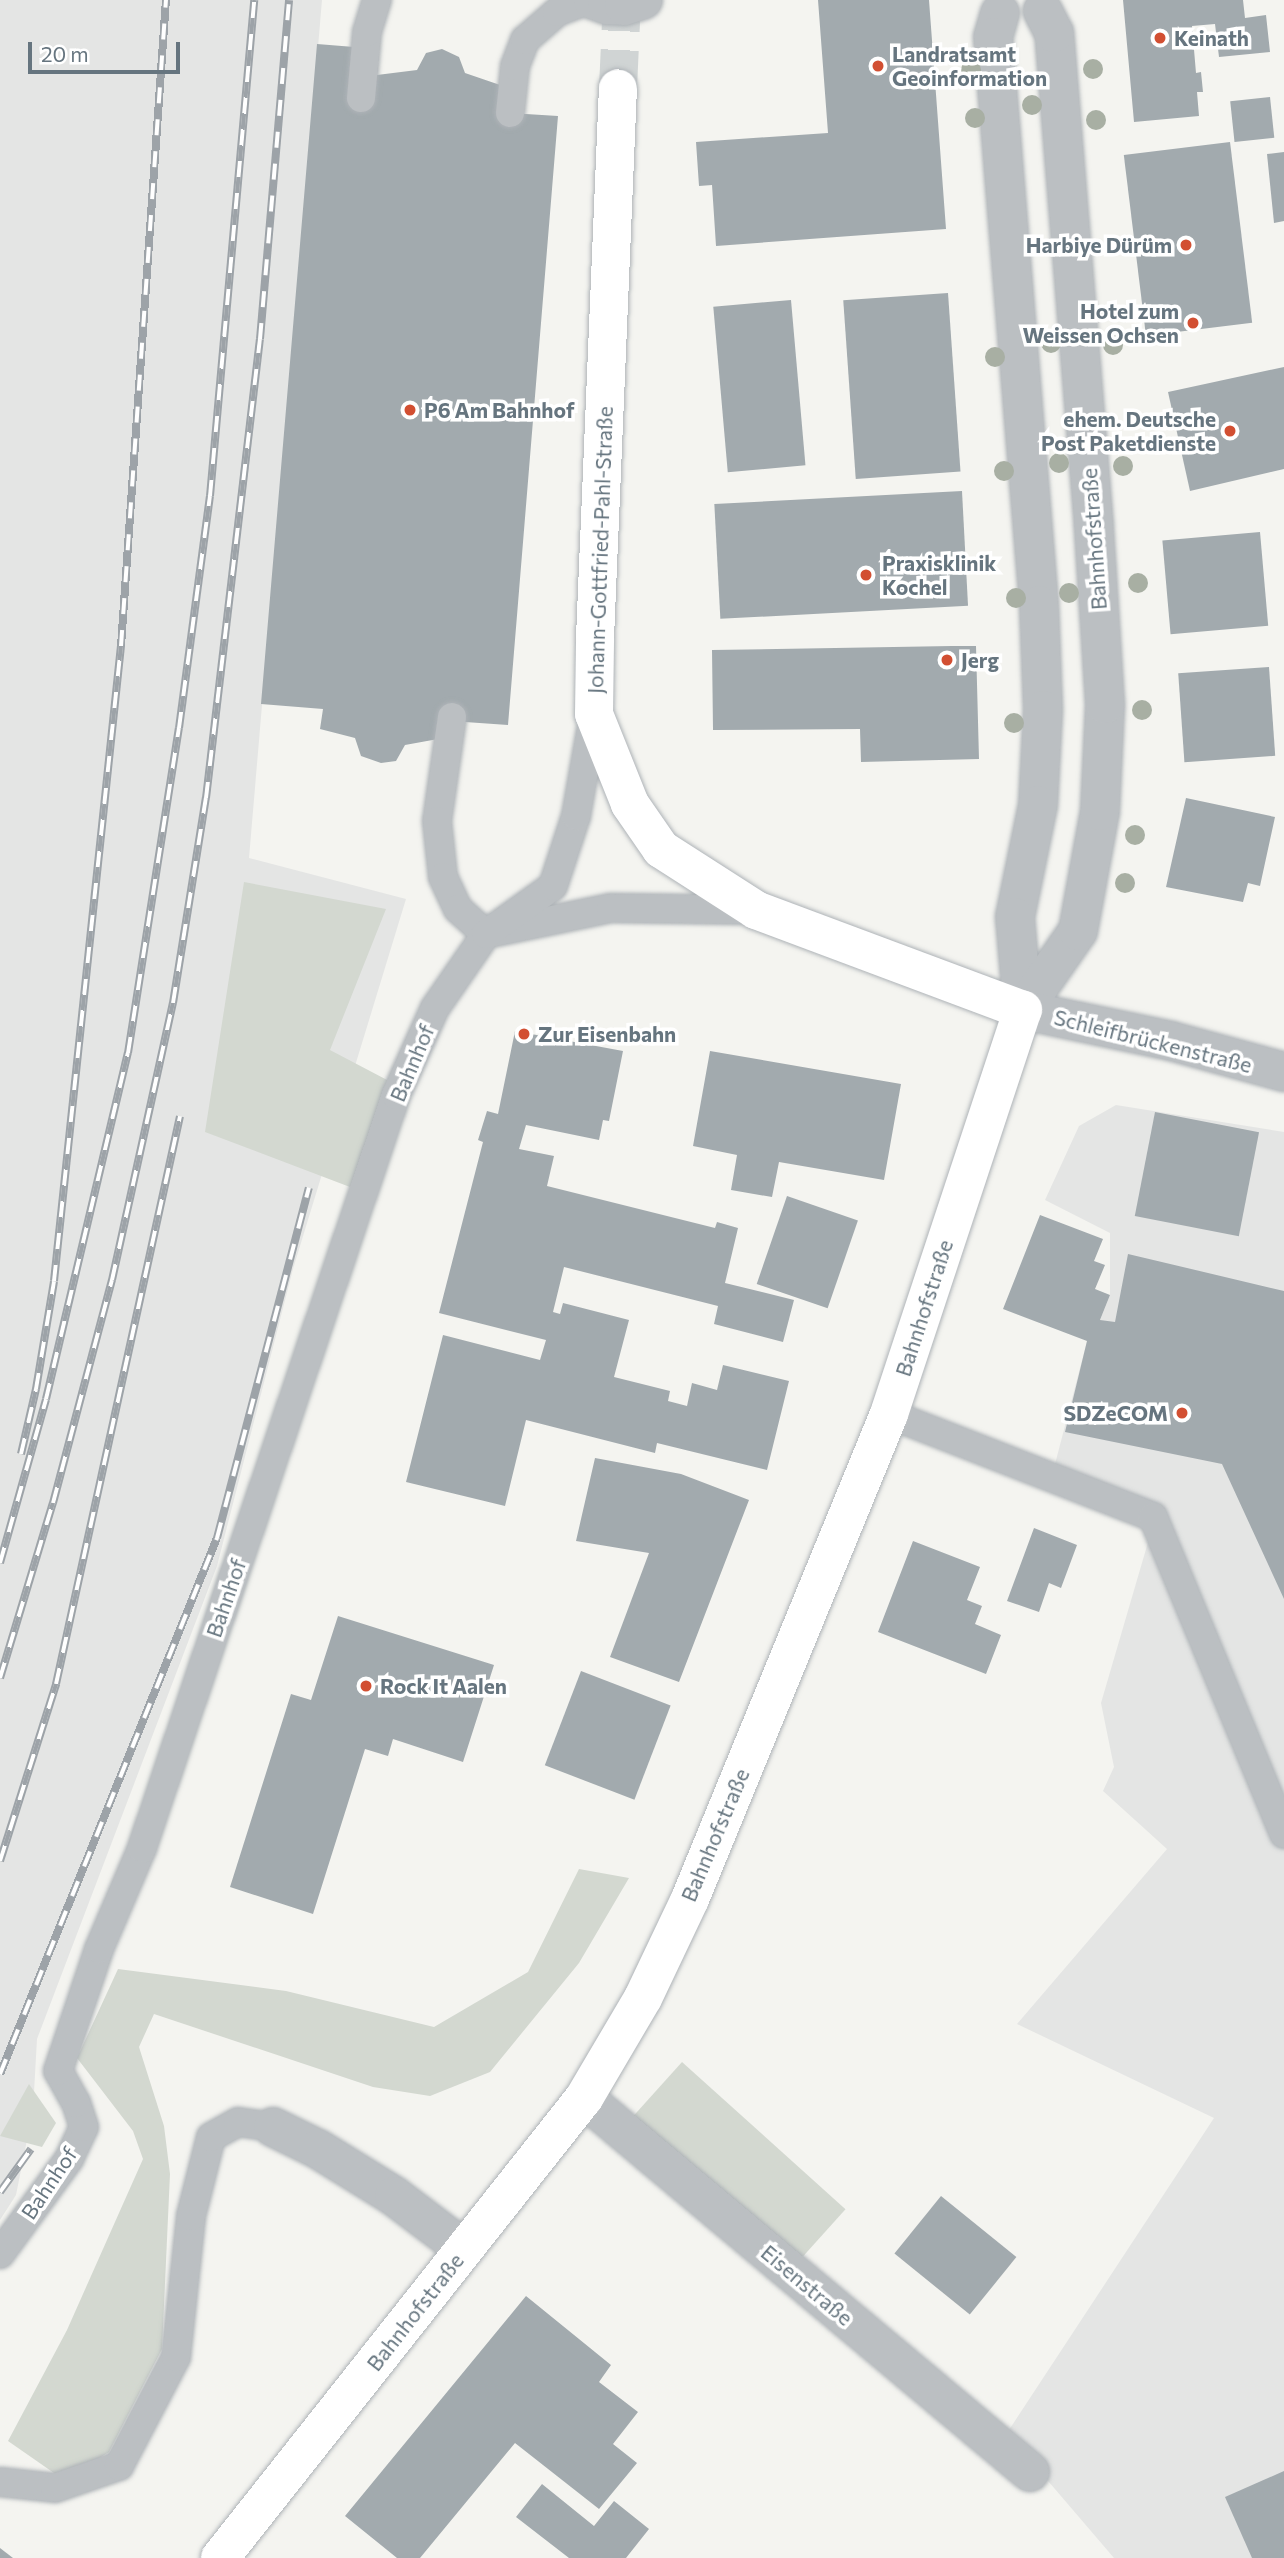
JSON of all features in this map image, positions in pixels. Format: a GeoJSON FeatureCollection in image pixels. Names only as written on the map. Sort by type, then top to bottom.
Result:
{"type":"FeatureCollection","features":[{"type":"Feature","properties":{"kind":"main road","name":"Johann-Gottfried-Pahl-Straße"},"geometry":{"type":"LineString","coordinates":[[618,88],[594,638],[594,714],[630,804],[661,849],[756,910],[1023,1010]]}},
{"type":"Feature","properties":{"kind":"main road","name":"Bahnhofstraße"},"geometry":{"type":"LineString","coordinates":[[219,2558],[584,2098],[643,1998],[690,1899],[889,1414],[1023,1010]]}},
{"type":"Feature","properties":{"kind":"street"},"geometry":{"type":"LineString","coordinates":[[591,0],[624,6],[643,0]]}},
{"type":"Feature","properties":{"kind":"street","name":"Bahnhofstraße"},"geometry":{"type":"LineString","coordinates":[[1050,5],[1094,527],[1105,704],[1100,811],[1078,931],[1023,1010],[1015,917],[1038,805],[1043,710],[1039,605],[989,6],[1017,16],[1050,5]]}},
{"type":"Feature","properties":{"kind":"street","name":"Schleifbrückenstraße"},"geometry":{"type":"LineString","coordinates":[[1023,1010],[1171,1041],[1284,1072]]}},
{"type":"Feature","properties":{"kind":"street","name":"Eisenstraße"},"geometry":{"type":"LineString","coordinates":[[584,2098],[1030,2472]]}},
{"type":"Feature","properties":{"kind":"street"},"geometry":{"type":"LineString","coordinates":[[273,2127],[318,2149],[394,2196],[464,2249]]}},
{"type":"Feature","properties":{"kind":"lane"},"geometry":{"type":"LineString","coordinates":[[361,99],[367,32],[377,0]]}},
{"type":"Feature","properties":{"kind":"lane"},"geometry":{"type":"LineString","coordinates":[[510,113],[515,66],[525,40],[557,12],[591,0]]}},
{"type":"Feature","properties":{"kind":"lane","name":"Bahnhof"},"geometry":{"type":"LineString","coordinates":[[0,2253],[69,2159],[84,2127],[76,2103],[58,2071],[66,2044],[99,1949],[142,1848],[396,1095],[435,1008],[486,934],[553,886],[576,816],[594,714]]}},
{"type":"Feature","properties":{"kind":"lane"},"geometry":{"type":"LineString","coordinates":[[452,717],[437,821],[443,877],[458,909],[486,934],[611,908],[756,910]]}},
{"type":"Feature","properties":{"kind":"lane"},"geometry":{"type":"LineString","coordinates":[[889,1414],[1153,1517],[1284,1834]]}},
{"type":"Feature","properties":{"kind":"lane"},"geometry":{"type":"LineString","coordinates":[[0,2482],[55,2488],[119,2466],[176,2357],[191,2216],[211,2137],[237,2122],[273,2127]]}},
{"type":"Feature","properties":{"kind":"shaded area"},"geometry":{"type":"Polygon","coordinates":[[[0,0],[322,0],[249,858],[406,899],[293,1269],[217,1566],[37,2039],[33,2110],[16,2195],[0,2220],[0,0]]]}},
{"type":"Feature","properties":{"kind":"shaded area"},"geometry":{"type":"Polygon","coordinates":[[[244,882],[386,909],[330,1050],[389,1081],[350,1187],[205,1132],[244,882]]]}},
{"type":"Feature","properties":{"kind":"shaded area"},"geometry":{"type":"Polygon","coordinates":[[[1116,1105],[1284,1132],[1284,2558],[1114,2558],[1007,2433],[1214,2118],[1017,2024],[1167,1849],[1103,1791],[1114,1767],[1101,1703],[1156,1515],[1054,1468],[1087,1341],[1091,1343],[1110,1295],[1110,1233],[1045,1200],[1079,1126],[1116,1105]]]}},
{"type":"Feature","properties":{"kind":"shaded area"},"geometry":{"type":"Polygon","coordinates":[[[579,1869],[629,1878],[579,1963],[490,2072],[430,2096],[373,2087],[154,2014],[139,2047],[164,2126],[170,2174],[162,2349],[109,2452],[64,2480],[8,2441],[67,2330],[143,2159],[133,2131],[77,2058],[118,1969],[286,1991],[434,2027],[528,1972],[579,1869]]]}},
{"type":"Feature","properties":{"kind":"shaded area"},"geometry":{"type":"Polygon","coordinates":[[[682,2062],[845,2209],[795,2265],[632,2118],[682,2062]]]}},
{"type":"Feature","properties":{"kind":"shaded area"},"geometry":{"type":"Polygon","coordinates":[[[29,2084],[56,2123],[42,2147],[0,2136],[29,2084]]]}},
{"type":"Feature","properties":{"kind":"building","name":"Landratsamt Geoinformation"},"geometry":{"type":"Polygon","coordinates":[[[818,0],[929,0],[946,229],[716,246],[712,185],[699,186],[696,142],[828,133],[818,0]]]}},
{"type":"Feature","properties":{"kind":"building"},"geometry":{"type":"Polygon","coordinates":[[[1123,0],[1243,0],[1245,18],[1266,15],[1270,52],[1219,57],[1215,24],[1192,26],[1196,73],[1201,72],[1203,92],[1197,92],[1199,116],[1134,122],[1123,0]]]}},
{"type":"Feature","properties":{"kind":"building","name":"P6 Am Bahnhof"},"geometry":{"type":"Polygon","coordinates":[[[317,44],[379,49],[377,75],[417,70],[426,53],[442,49],[459,57],[465,73],[503,86],[510,113],[558,116],[508,725],[451,721],[449,737],[405,745],[396,761],[381,763],[361,756],[355,738],[320,729],[323,709],[261,704],[317,44]]]}},
{"type":"Feature","properties":{"kind":"building"},"geometry":{"type":"Polygon","coordinates":[[[1270,97],[1274,138],[1235,142],[1230,101],[1270,97]]]}},
{"type":"Feature","properties":{"kind":"building"},"geometry":{"type":"Polygon","coordinates":[[[1230,142],[1252,323],[1146,336],[1124,155],[1230,142]]]}},
{"type":"Feature","properties":{"kind":"building"},"geometry":{"type":"Polygon","coordinates":[[[1284,152],[1284,221],[1274,223],[1267,154],[1284,152]]]}},
{"type":"Feature","properties":{"kind":"building"},"geometry":{"type":"Polygon","coordinates":[[[948,293],[960,472],[856,479],[843,300],[948,293]]]}},
{"type":"Feature","properties":{"kind":"building"},"geometry":{"type":"Polygon","coordinates":[[[791,300],[805,465],[728,472],[713,307],[791,300]]]}},
{"type":"Feature","properties":{"kind":"building","name":"ehem. Deutsche Post Paketdienste"},"geometry":{"type":"Polygon","coordinates":[[[1284,367],[1284,469],[1190,491],[1168,392],[1284,367]]]}},
{"type":"Feature","properties":{"kind":"building"},"geometry":{"type":"Polygon","coordinates":[[[962,491],[968,606],[720,619],[714,504],[962,491]]]}},
{"type":"Feature","properties":{"kind":"building"},"geometry":{"type":"Polygon","coordinates":[[[1260,532],[1268,626],[1171,634],[1162,541],[1260,532]]]}},
{"type":"Feature","properties":{"kind":"building"},"geometry":{"type":"Polygon","coordinates":[[[976,646],[979,759],[861,762],[860,729],[713,730],[712,650],[976,646]]]}},
{"type":"Feature","properties":{"kind":"building"},"geometry":{"type":"Polygon","coordinates":[[[1269,667],[1275,756],[1184,762],[1178,673],[1269,667]]]}},
{"type":"Feature","properties":{"kind":"building"},"geometry":{"type":"Polygon","coordinates":[[[1186,798],[1275,817],[1260,886],[1248,883],[1243,902],[1166,887],[1186,798]]]}},
{"type":"Feature","properties":{"kind":"building"},"geometry":{"type":"Polygon","coordinates":[[[515,1031],[623,1051],[609,1121],[603,1120],[599,1140],[526,1125],[519,1149],[554,1156],[547,1186],[715,1228],[717,1222],[738,1228],[725,1283],[794,1300],[783,1342],[714,1324],[718,1306],[564,1267],[553,1312],[560,1314],[563,1303],[629,1320],[614,1377],[670,1391],[668,1401],[687,1406],[692,1383],[717,1390],[723,1365],[789,1381],[767,1470],[657,1443],[655,1453],[526,1420],[505,1506],[406,1482],[443,1335],[540,1360],[546,1340],[439,1313],[483,1142],[478,1140],[487,1111],[498,1114],[515,1031]]]}},
{"type":"Feature","properties":{"kind":"building"},"geometry":{"type":"Polygon","coordinates":[[[710,1051],[901,1084],[884,1180],[779,1162],[772,1197],[731,1190],[737,1155],[693,1146],[710,1051]]]}},
{"type":"Feature","properties":{"kind":"building"},"geometry":{"type":"Polygon","coordinates":[[[1155,1112],[1259,1132],[1239,1236],[1135,1216],[1155,1112]]]}},
{"type":"Feature","properties":{"kind":"building"},"geometry":{"type":"Polygon","coordinates":[[[787,1196],[858,1220],[828,1308],[757,1284],[787,1196]]]}},
{"type":"Feature","properties":{"kind":"building"},"geometry":{"type":"Polygon","coordinates":[[[1040,1215],[1103,1239],[1094,1261],[1105,1265],[1095,1289],[1110,1295],[1100,1320],[1115,1322],[1128,1254],[1284,1291],[1284,1599],[1222,1464],[1065,1432],[1087,1341],[1003,1309],[1040,1215]]]}},
{"type":"Feature","properties":{"kind":"building"},"geometry":{"type":"Polygon","coordinates":[[[595,1458],[681,1474],[749,1500],[679,1682],[610,1657],[649,1553],[576,1541],[595,1458]]]}},
{"type":"Feature","properties":{"kind":"building"},"geometry":{"type":"Polygon","coordinates":[[[1034,1528],[1077,1545],[1061,1588],[1049,1583],[1039,1612],[1007,1601],[1034,1528]]]}},
{"type":"Feature","properties":{"kind":"building"},"geometry":{"type":"Polygon","coordinates":[[[913,1541],[980,1567],[967,1600],[982,1606],[975,1624],[1001,1635],[986,1674],[878,1632],[913,1541]]]}},
{"type":"Feature","properties":{"kind":"building"},"geometry":{"type":"Polygon","coordinates":[[[338,1616],[494,1665],[463,1762],[393,1739],[388,1756],[365,1749],[313,1914],[230,1887],[291,1694],[311,1700],[338,1616]]]}},
{"type":"Feature","properties":{"kind":"building"},"geometry":{"type":"Polygon","coordinates":[[[581,1671],[671,1705],[634,1800],[545,1765],[581,1671]]]}},
{"type":"Feature","properties":{"kind":"building"},"geometry":{"type":"Polygon","coordinates":[[[941,2196],[1016,2257],[970,2315],[894,2254],[941,2196]]]}},
{"type":"Feature","properties":{"kind":"building"},"geometry":{"type":"Polygon","coordinates":[[[526,2296],[611,2365],[599,2382],[638,2412],[613,2444],[637,2463],[599,2509],[515,2443],[420,2558],[397,2558],[345,2516],[526,2296]]]}},
{"type":"Feature","properties":{"kind":"building"},"geometry":{"type":"Polygon","coordinates":[[[1284,2471],[1284,2558],[1252,2558],[1225,2497],[1284,2471]]]}},
{"type":"Feature","properties":{"kind":"building"},"geometry":{"type":"Polygon","coordinates":[[[542,2484],[594,2526],[614,2501],[649,2529],[626,2558],[569,2558],[516,2517],[542,2484]]]}},
{"type":"Feature","properties":{"kind":"building"},"geometry":{"type":"Polygon","coordinates":[[[0,2548],[13,2558],[0,2558],[0,2548]]]}},
{"type":"Feature","properties":{"kind":"tunnel"},"geometry":{"type":"LineString","coordinates":[[618,88],[622,0]]}},
{"type":"Feature","properties":{"kind":"railway"},"geometry":{"type":"LineString","coordinates":[[21,1454],[36,1389],[54,1281],[121,646],[166,0]]}},
{"type":"Feature","properties":{"kind":"railway"},"geometry":{"type":"LineString","coordinates":[[0,1563],[46,1399],[128,1053],[179,728],[210,496],[254,0]]}},
{"type":"Feature","properties":{"kind":"railway"},"geometry":{"type":"LineString","coordinates":[[0,1678],[53,1503],[112,1280],[173,1003],[206,798],[260,339],[289,0]]}},
{"type":"Feature","properties":{"kind":"railway"},"geometry":{"type":"LineString","coordinates":[[0,1861],[56,1684],[180,1116]]}},
{"type":"Feature","properties":{"kind":"railway"},"geometry":{"type":"LineString","coordinates":[[0,2074],[217,1538],[309,1188]]}},
{"type":"Feature","properties":{"kind":"railway"},"geometry":{"type":"LineString","coordinates":[[0,2192],[31,2149]]}},
{"type":"Feature","properties":{"kind":"place","name":"Keinath"},"geometry":{"type":"Point","coordinates":[1160,38]}},
{"type":"Feature","properties":{"kind":"place","name":"Landratsamt Geoinformation"},"geometry":{"type":"Point","coordinates":[878,66]}},
{"type":"Feature","properties":{"kind":"place","name":"Harbiye Dürüm"},"geometry":{"type":"Point","coordinates":[1186,245]}},
{"type":"Feature","properties":{"kind":"place","name":"Hotel zum Weissen Ochsen"},"geometry":{"type":"Point","coordinates":[1193,323]}},
{"type":"Feature","properties":{"kind":"place","name":"P6 Am Bahnhof"},"geometry":{"type":"Point","coordinates":[410,410]}},
{"type":"Feature","properties":{"kind":"place","name":"ehem. Deutsche Post Paketdienste"},"geometry":{"type":"Point","coordinates":[1230,431]}},
{"type":"Feature","properties":{"kind":"place","name":"Praxisklinik Kochel"},"geometry":{"type":"Point","coordinates":[866,575]}},
{"type":"Feature","properties":{"kind":"place","name":"Jerg"},"geometry":{"type":"Point","coordinates":[947,660]}},
{"type":"Feature","properties":{"kind":"place","name":"Zur Eisenbahn"},"geometry":{"type":"Point","coordinates":[524,1034]}},
{"type":"Feature","properties":{"kind":"place","name":"SDZeCOM"},"geometry":{"type":"Point","coordinates":[1182,1413]}},
{"type":"Feature","properties":{"kind":"place","name":"Rock It Aalen"},"geometry":{"type":"Point","coordinates":[366,1686]}}]}
